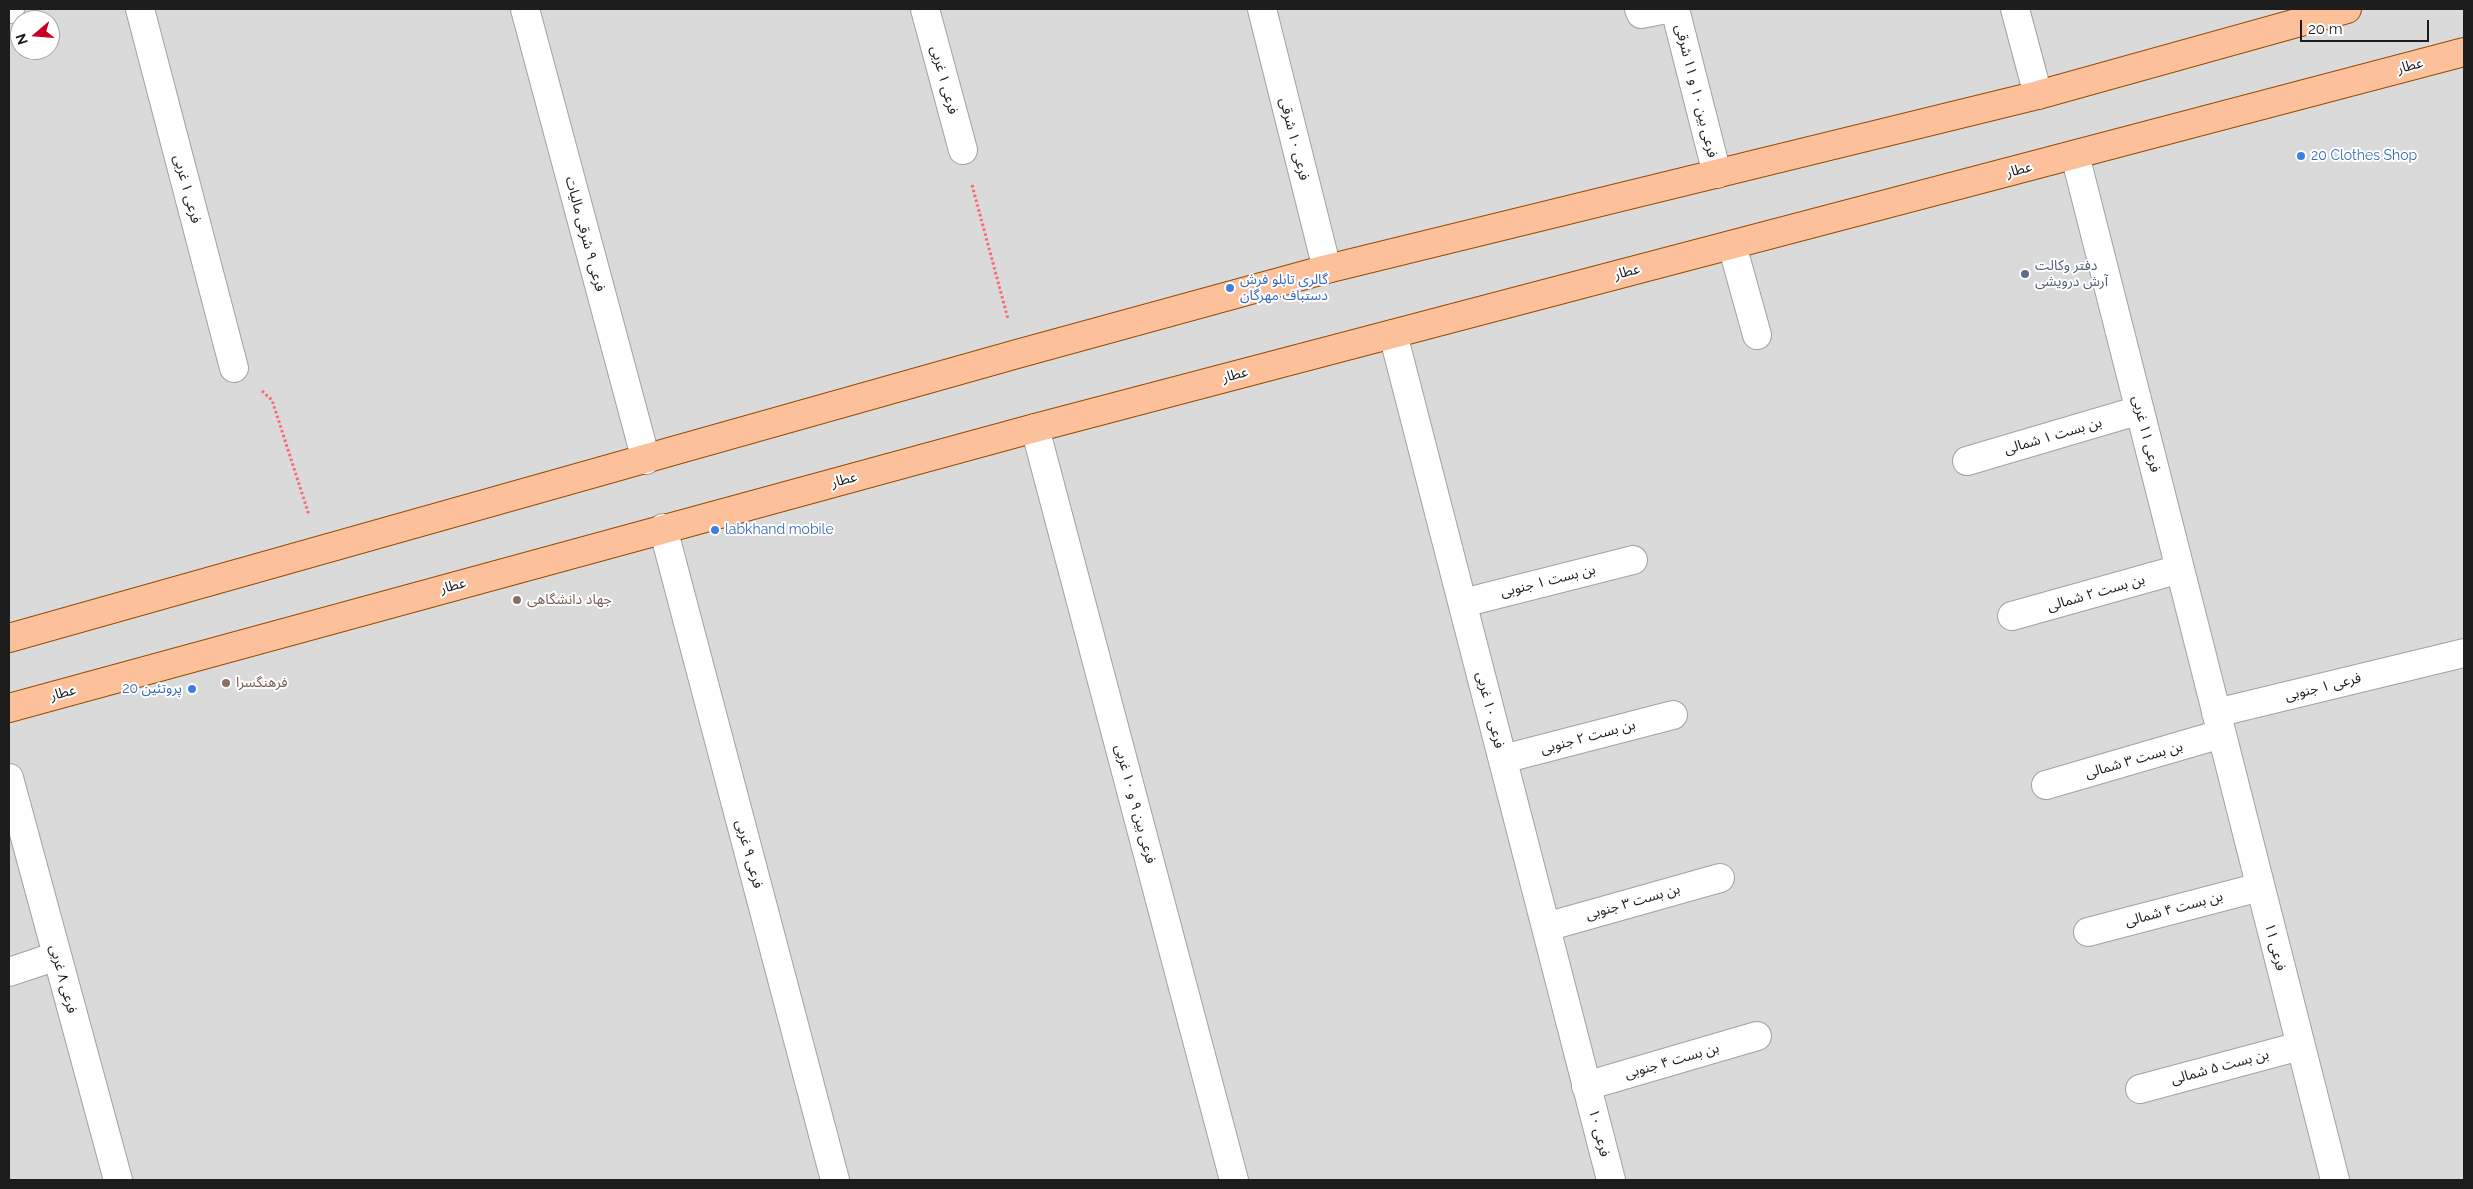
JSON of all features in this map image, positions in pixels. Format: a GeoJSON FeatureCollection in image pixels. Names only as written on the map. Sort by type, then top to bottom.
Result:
{"type":"FeatureCollection","features":[{"type":"Feature","properties":{"kind":"main road"},"geometry":{"type":"LineString","coordinates":[[9,638],[1017,354],[1327,269],[2038,95],[2347,9]]}},
{"type":"Feature","properties":{"kind":"main road","name":"عطار"},"geometry":{"type":"LineString","coordinates":[[9,708],[663,528],[1036,428],[2464,52]]}},
{"type":"Feature","properties":{"kind":"street","name":"فرعی ۱ غربی"},"geometry":{"type":"LineString","coordinates":[[140,9],[234,368]]}},
{"type":"Feature","properties":{"kind":"street","name":"فرعی ۹ شرقی مالیات"},"geometry":{"type":"LineString","coordinates":[[525,9],[646,460]]}},
{"type":"Feature","properties":{"kind":"street","name":"فرعی ۱ غربی"},"geometry":{"type":"LineString","coordinates":[[925,9],[963,150]]}},
{"type":"Feature","properties":{"kind":"street","name":"فرعی ۱۰ شرقی"},"geometry":{"type":"LineString","coordinates":[[1262,9],[1327,269]]}},
{"type":"Feature","properties":{"kind":"street","name":"فرعی بین ۱۰ و ۱۱ شرقی"},"geometry":{"type":"LineString","coordinates":[[1676,9],[1717,174]]}},
{"type":"Feature","properties":{"kind":"street"},"geometry":{"type":"LineString","coordinates":[[2015,9],[2038,95]]}},
{"type":"Feature","properties":{"kind":"street","name":"فرعی ۱۱ غربی"},"geometry":{"type":"LineString","coordinates":[[2075,155],[2219,724]]}},
{"type":"Feature","properties":{"kind":"street"},"geometry":{"type":"LineString","coordinates":[[1732,245],[1757,335]]}},
{"type":"Feature","properties":{"kind":"street","name":"فرعی ۱۰ غربی"},"geometry":{"type":"LineString","coordinates":[[1393,334],[1586,1086]]}},
{"type":"Feature","properties":{"kind":"street","name":"بن بست ۱ شمالی"},"geometry":{"type":"LineString","coordinates":[[1967,461],[2140,410]]}},
{"type":"Feature","properties":{"kind":"street","name":"فرعی بین ۹ و ۱۰ غربی"},"geometry":{"type":"LineString","coordinates":[[1036,428],[1234,1180]]}},
{"type":"Feature","properties":{"kind":"street","name":"فرعی ۹ غربی"},"geometry":{"type":"LineString","coordinates":[[663,528],[834,1180]]}},
{"type":"Feature","properties":{"kind":"street","name":"بن بست ۱ جنوبی"},"geometry":{"type":"LineString","coordinates":[[1462,603],[1634,560]]}},
{"type":"Feature","properties":{"kind":"street","name":"بن بست ۲ شمالی"},"geometry":{"type":"LineString","coordinates":[[2012,616],[2180,569]]}},
{"type":"Feature","properties":{"kind":"street","name":"فرعی ۱ جنوبی"},"geometry":{"type":"LineString","coordinates":[[2219,724],[2431,661],[2464,653]]}},
{"type":"Feature","properties":{"kind":"street","name":"بن بست ۲ جنوبی"},"geometry":{"type":"LineString","coordinates":[[1503,760],[1673,715]]}},
{"type":"Feature","properties":{"kind":"street","name":"بن بست ۳ شمالی"},"geometry":{"type":"LineString","coordinates":[[2046,785],[2219,724]]}},
{"type":"Feature","properties":{"kind":"street","name":"فرعی ۱۱"},"geometry":{"type":"LineString","coordinates":[[2219,724],[2335,1180]]}},
{"type":"Feature","properties":{"kind":"street","name":"فرعی ۸ غربی"},"geometry":{"type":"LineString","coordinates":[[9,778],[118,1180]]}},
{"type":"Feature","properties":{"kind":"street","name":"بن بست ۳ جنوبی"},"geometry":{"type":"LineString","coordinates":[[1546,927],[1720,878]]}},
{"type":"Feature","properties":{"kind":"street","name":"بن بست ۴ شمالی"},"geometry":{"type":"LineString","coordinates":[[2088,932],[2260,887]]}},
{"type":"Feature","properties":{"kind":"street"},"geometry":{"type":"LineString","coordinates":[[9,972],[57,956]]}},
{"type":"Feature","properties":{"kind":"street","name":"بن بست ۴ جنوبی"},"geometry":{"type":"LineString","coordinates":[[1586,1086],[1757,1036]]}},
{"type":"Feature","properties":{"kind":"street","name":"بن بست ۵ شمالی"},"geometry":{"type":"LineString","coordinates":[[2140,1089],[2300,1046]]}},
{"type":"Feature","properties":{"kind":"street","name":"فرعی ۱۰"},"geometry":{"type":"LineString","coordinates":[[1586,1086],[1611,1180]]}},
{"type":"Feature","properties":{"kind":"path"},"geometry":{"type":"LineString","coordinates":[[963,150],[1017,354]]}},
{"type":"Feature","properties":{"kind":"path"},"geometry":{"type":"LineString","coordinates":[[234,368],[272,400],[321,550]]}},
{"type":"Feature","properties":{"kind":"shaded area"},"geometry":{"type":"Polygon","coordinates":[[[9,9],[2464,9],[2464,1180],[9,1180],[9,9]]]}},
{"type":"Feature","properties":{"kind":"place","name":"20 Clothes Shop"},"geometry":{"type":"Point","coordinates":[2301,156]}},
{"type":"Feature","properties":{"kind":"place","name":"دفتر وکالت آرش درویشی"},"geometry":{"type":"Point","coordinates":[2025,274]}},
{"type":"Feature","properties":{"kind":"place","name":"گالری تابلو فرش دستباف مهرگان"},"geometry":{"type":"Point","coordinates":[1230,288]}},
{"type":"Feature","properties":{"kind":"place","name":"labkhand mobile"},"geometry":{"type":"Point","coordinates":[715,530]}},
{"type":"Feature","properties":{"kind":"place","name":"جهاد دانشگاهی"},"geometry":{"type":"Point","coordinates":[517,600]}},
{"type":"Feature","properties":{"kind":"place","name":"فرهنگسرا"},"geometry":{"type":"Point","coordinates":[226,683]}},
{"type":"Feature","properties":{"kind":"place","name":"پروتئین 20"},"geometry":{"type":"Point","coordinates":[192,689]}}]}
